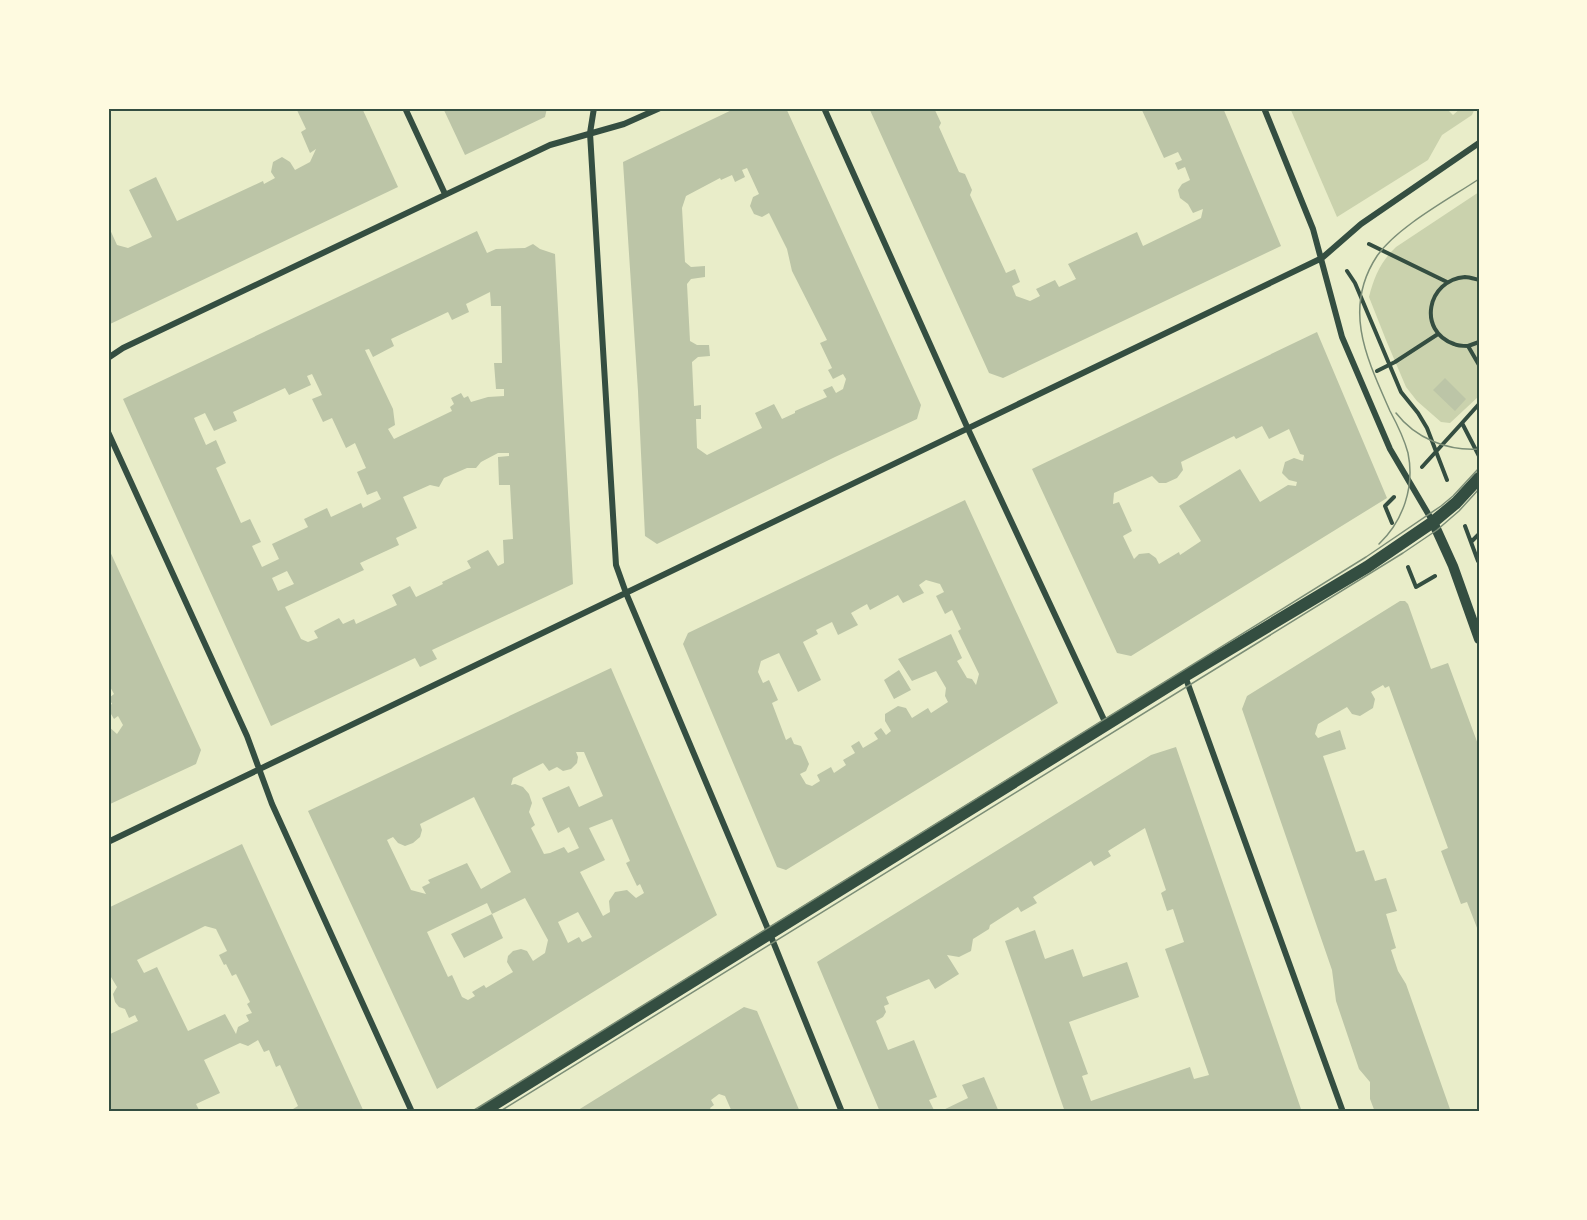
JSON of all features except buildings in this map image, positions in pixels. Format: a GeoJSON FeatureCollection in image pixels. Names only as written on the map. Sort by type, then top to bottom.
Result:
{"type":"FeatureCollection","features":[{"type":"Feature","properties":{"kind":"main road"},"geometry":{"type":"LineString","coordinates":[[482,1112],[1185,676],[1366,567],[1433,522],[1456,503],[1479,478]]}},
{"type":"Feature","properties":{"kind":"street"},"geometry":{"type":"LineString","coordinates":[[405,108],[446,194]]}},
{"type":"Feature","properties":{"kind":"street"},"geometry":{"type":"LineString","coordinates":[[594,108],[590,133],[616,565],[842,1112]]}},
{"type":"Feature","properties":{"kind":"street"},"geometry":{"type":"LineString","coordinates":[[108,358],[123,348],[550,145],[624,124],[660,108]]}},
{"type":"Feature","properties":{"kind":"street"},"geometry":{"type":"LineString","coordinates":[[824,108],[968,429],[1106,725]]}},
{"type":"Feature","properties":{"kind":"street"},"geometry":{"type":"LineString","coordinates":[[1264,108],[1313,229],[1342,337],[1393,456],[1433,522],[1453,566],[1479,639]]}},
{"type":"Feature","properties":{"kind":"street"},"geometry":{"type":"LineString","coordinates":[[108,842],[1322,258],[1362,224],[1479,143]]}},
{"type":"Feature","properties":{"kind":"street"},"geometry":{"type":"LineString","coordinates":[[108,432],[247,736],[272,804],[412,1112]]}},
{"type":"Feature","properties":{"kind":"street"},"geometry":{"type":"LineString","coordinates":[[1185,676],[1343,1112]]}},
{"type":"Feature","properties":{"kind":"path"},"geometry":{"type":"LineString","coordinates":[[1350,234],[1447,282]]}},
{"type":"Feature","properties":{"kind":"path"},"geometry":{"type":"LineString","coordinates":[[1322,258],[1347,271],[1355,283],[1401,392],[1427,428],[1479,564]]}},
{"type":"Feature","properties":{"kind":"path"},"geometry":{"type":"LineString","coordinates":[[1479,280],[1466,277],[1447,282],[1432,300],[1431,320],[1438,334],[1454,344],[1468,346],[1479,342]]}},
{"type":"Feature","properties":{"kind":"path"},"geometry":{"type":"LineString","coordinates":[[1360,380],[1390,365],[1438,334]]}},
{"type":"Feature","properties":{"kind":"path"},"geometry":{"type":"LineString","coordinates":[[1468,346],[1479,365]]}},
{"type":"Feature","properties":{"kind":"path"},"geometry":{"type":"LineString","coordinates":[[1462,423],[1479,404]]}},
{"type":"Feature","properties":{"kind":"path"},"geometry":{"type":"LineString","coordinates":[[1471,542],[1479,534]]}},
{"type":"Feature","properties":{"kind":"green space"},"geometry":{"type":"Polygon","coordinates":[[[1290,108],[1446,108],[1453,115],[1461,108],[1475,108],[1472,115],[1442,135],[1428,160],[1337,217],[1290,108]]]}},
{"type":"Feature","properties":{"kind":"green space"},"geometry":{"type":"Polygon","coordinates":[[[1479,192],[1479,396],[1450,423],[1441,422],[1417,401],[1406,387],[1369,297],[1379,270],[1396,247],[1479,192]]]}},
{"type":"Feature","properties":{"kind":"tram line"},"geometry":{"type":"LineString","coordinates":[[1379,544],[1401,514],[1408,491],[1410,466],[1400,431],[1381,392],[1367,353],[1360,315],[1361,295],[1367,276],[1377,256],[1386,245],[1424,214],[1479,179]]}},
{"type":"Feature","properties":{"kind":"tram line"},"geometry":{"type":"LineString","coordinates":[[1396,413],[1413,430],[1433,442],[1456,448],[1479,449]]}},
{"type":"Feature","properties":{"kind":"tram line"},"geometry":{"type":"LineString","coordinates":[[471,1112],[1366,557],[1441,506],[1479,468]]}},
{"type":"Feature","properties":{"kind":"tram line"},"geometry":{"type":"LineString","coordinates":[[499,1112],[1403,553],[1437,530],[1479,489]]}}]}
